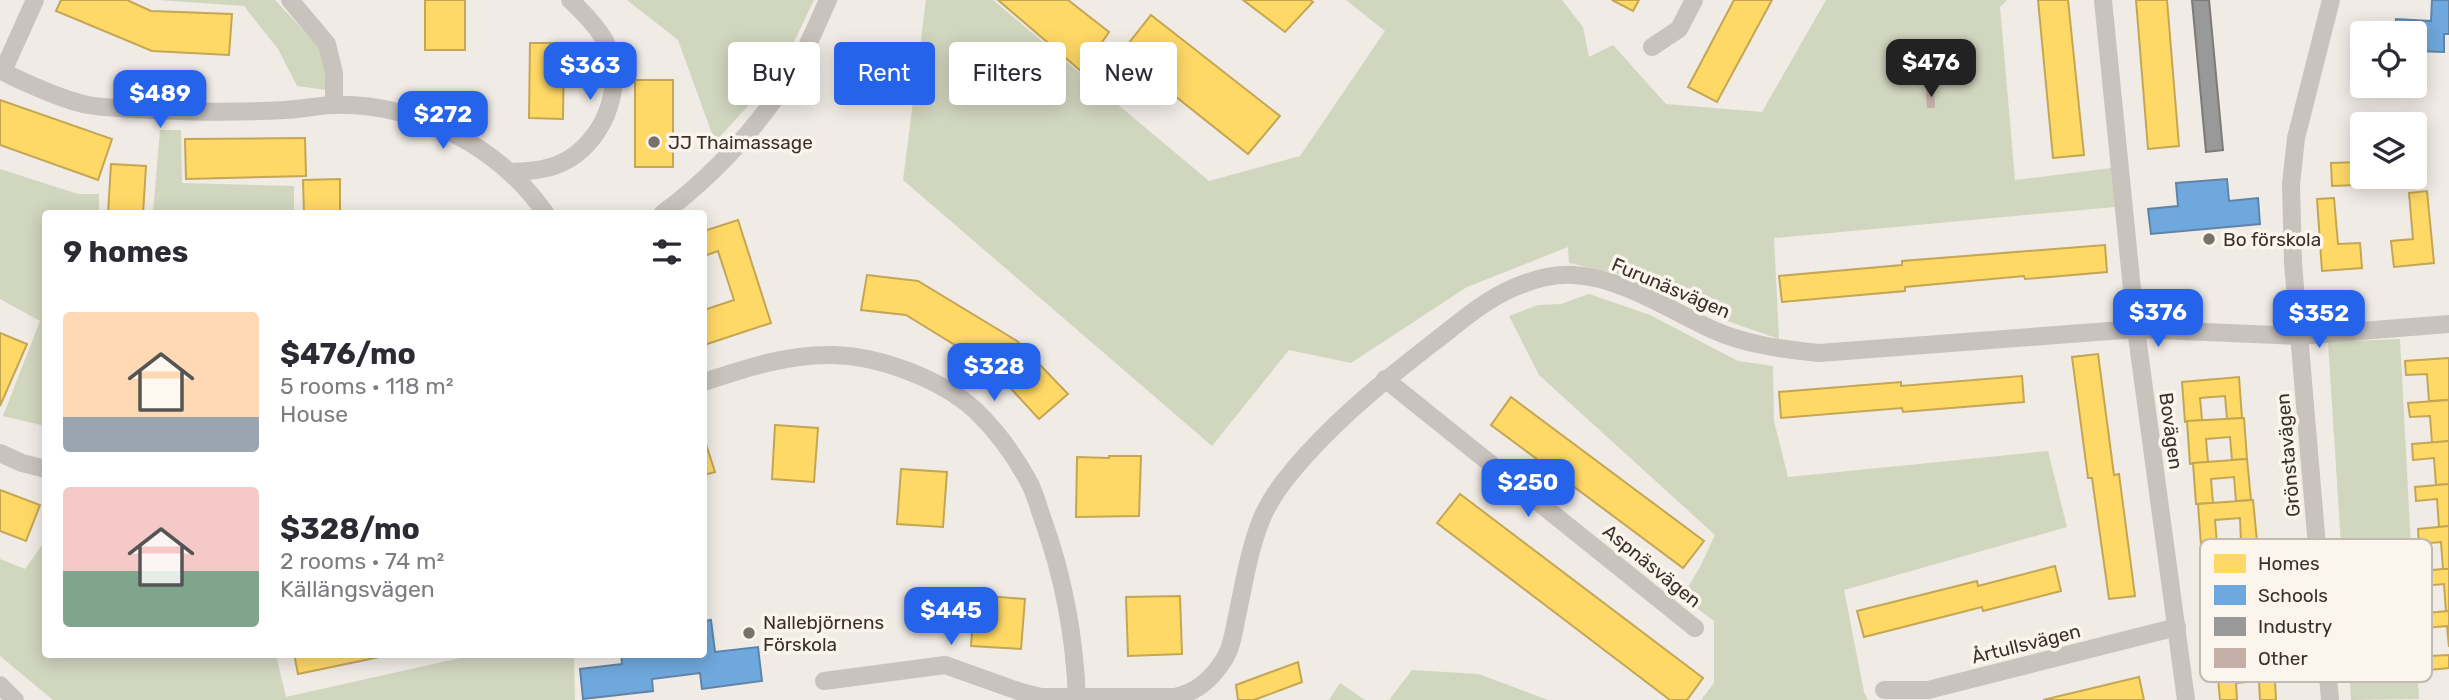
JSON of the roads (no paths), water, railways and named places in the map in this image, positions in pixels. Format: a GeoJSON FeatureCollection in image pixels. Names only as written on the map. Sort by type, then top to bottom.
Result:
{"type":"FeatureCollection","features":[{"type":"Feature","properties":{"kind":"street"},"geometry":{"type":"LineString","coordinates":[[36,0],[1,70],[14,78],[87,105],[178,112],[285,110],[334,105],[372,108],[423,119],[462,139],[512,172],[543,210]]}},
{"type":"Feature","properties":{"kind":"street"},"geometry":{"type":"LineString","coordinates":[[290,0],[327,44],[334,73],[334,105]]}},
{"type":"Feature","properties":{"kind":"street"},"geometry":{"type":"LineString","coordinates":[[512,172],[537,171],[570,159],[586,145],[600,126],[612,102],[614,73],[606,43],[586,14],[570,0]]}},
{"type":"Feature","properties":{"kind":"street"},"geometry":{"type":"LineString","coordinates":[[667,210],[735,149],[794,71],[828,0]]}},
{"type":"Feature","properties":{"kind":"street"},"geometry":{"type":"LineString","coordinates":[[1651,47],[1679,29],[1694,0]]}},
{"type":"Feature","properties":{"kind":"street","name":"Bovägen"},"geometry":{"type":"LineString","coordinates":[[2104,0],[2136,329],[2186,700]]}},
{"type":"Feature","properties":{"kind":"street","name":"Grönstavägen"},"geometry":{"type":"LineString","coordinates":[[2316,539],[2291,237],[2292,163],[2331,0]]}},
{"type":"Feature","properties":{"kind":"street","name":"Furunäsvägen"},"geometry":{"type":"LineString","coordinates":[[824,681],[945,665],[1041,697],[1077,699],[1189,695],[1202,686],[1224,660],[1263,516],[1287,477],[1333,425],[1385,379],[1482,305],[1513,288],[1544,278],[1575,275],[1606,282],[1654,300],[1713,330],[1768,348],[1819,354],[2136,329],[2299,336],[2449,324]]}},
{"type":"Feature","properties":{"kind":"street"},"geometry":{"type":"LineString","coordinates":[[707,381],[782,358],[848,356],[876,360],[914,373],[974,409],[1004,443],[1031,485],[1065,598],[1077,699]]}},
{"type":"Feature","properties":{"kind":"street","name":"Aspnäsvägen"},"geometry":{"type":"LineString","coordinates":[[1385,379],[1695,628]]}},
{"type":"Feature","properties":{"kind":"street"},"geometry":{"type":"LineString","coordinates":[[0,453],[42,468]]}},
{"type":"Feature","properties":{"kind":"street","name":"Årtullsvägen"},"geometry":{"type":"LineString","coordinates":[[1884,690],[1928,690],[2177,627]]}},
{"type":"Feature","properties":{"kind":"street","name":"Grönstavägen"},"geometry":{"type":"LineString","coordinates":[[2328,682],[2330,700]]}},
{"type":"Feature","properties":{"kind":"street"},"geometry":{"type":"LineString","coordinates":[[0,685],[15,700]]}},
{"type":"Feature","properties":{"kind":"place","name":"JJ Thaimassage"},"geometry":{"type":"Point","coordinates":[654,142]}},
{"type":"Feature","properties":{"kind":"place","name":"Bo förskola"},"geometry":{"type":"Point","coordinates":[2209,239]}},
{"type":"Feature","properties":{"kind":"place","name":"Nallebjörnens Förskola"},"geometry":{"type":"Point","coordinates":[749,633]}}]}
